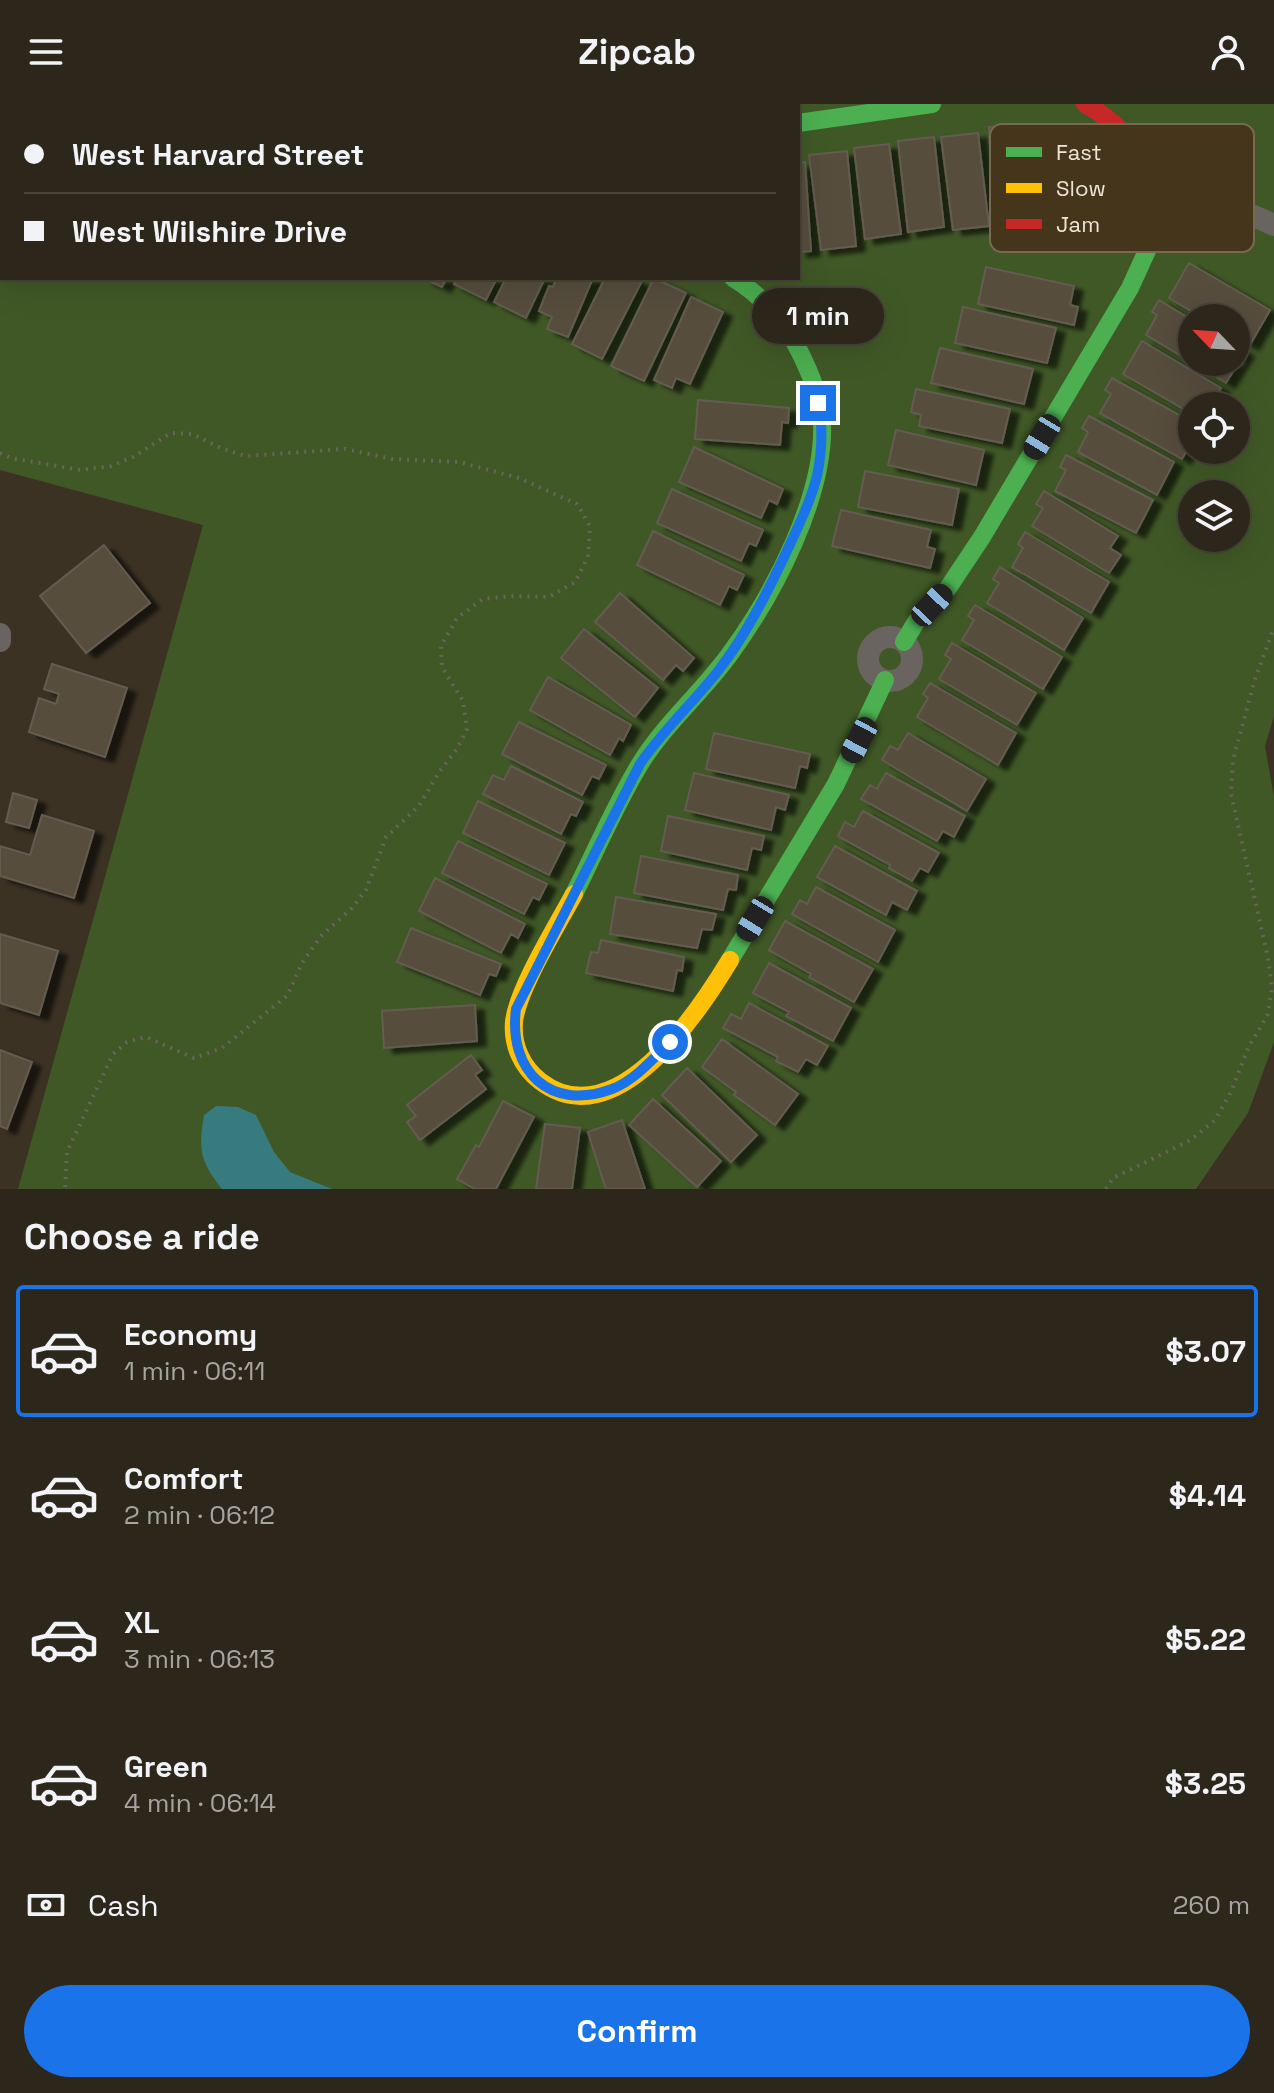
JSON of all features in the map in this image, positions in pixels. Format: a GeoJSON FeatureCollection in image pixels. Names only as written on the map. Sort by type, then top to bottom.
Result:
{"type":"FeatureCollection","features":[{"type":"Feature","properties":{"kind":"street"},"geometry":{"type":"LineString","coordinates":[[800,123],[932,104]]}},
{"type":"Feature","properties":{"kind":"street"},"geometry":{"type":"LineString","coordinates":[[1085,104],[1117,124]]}},
{"type":"Feature","properties":{"kind":"street"},"geometry":{"type":"LineString","coordinates":[[1254,216],[1274,225]]}},
{"type":"Feature","properties":{"kind":"street"},"geometry":{"type":"LineString","coordinates":[[904,642],[916,622],[948,588],[982,537],[1130,288],[1145,252]]}},
{"type":"Feature","properties":{"kind":"street"},"geometry":{"type":"LineString","coordinates":[[736,280],[774,313],[794,341],[814,382],[822,424],[817,475],[803,516],[744,635],[718,671],[660,735],[640,764],[526,987],[516,1009],[514,1027],[523,1064],[539,1083],[559,1093],[581,1095],[615,1088],[652,1060],[689,1023],[834,787],[885,680]]}},
{"type":"Feature","properties":{"kind":"street"},"geometry":{"type":"LineString","coordinates":[[889,637],[904,642],[911,655],[910,668],[900,679],[885,680],[874,674],[870,667],[870,651],[881,639],[889,637]]}},
{"type":"Feature","properties":{"kind":"path"},"geometry":{"type":"LineString","coordinates":[[0,453],[11,458],[80,470],[111,466],[133,457],[171,433],[182,433],[192,434],[245,456],[345,449],[392,459],[459,462],[519,478],[577,504],[590,526],[588,557],[575,582],[549,597],[483,599],[457,618],[441,646],[442,667],[463,701],[467,729],[419,806],[386,837],[366,890],[352,908],[321,936],[302,963],[287,996],[222,1048],[194,1058],[146,1037],[127,1042],[113,1054],[67,1152],[65,1189]]}},
{"type":"Feature","properties":{"kind":"path"},"geometry":{"type":"LineString","coordinates":[[1106,1189],[1113,1178],[1191,1140],[1215,1120],[1231,1092],[1248,1048],[1268,1014],[1272,988],[1268,958],[1231,794],[1233,760],[1255,679],[1274,627]]}},
{"type":"Feature","properties":{"kind":"green space"},"geometry":{"type":"Polygon","coordinates":[[[800,104],[1274,104],[1274,716],[1265,746],[1274,797],[1274,1042],[1248,1113],[1196,1189],[18,1189],[203,525],[0,470],[0,280],[800,280],[800,104]]]}},
{"type":"Feature","properties":{"kind":"water"},"geometry":{"type":"Polygon","coordinates":[[[216,1106],[238,1107],[256,1115],[274,1152],[290,1172],[332,1189],[222,1189],[205,1163],[201,1146],[204,1115],[216,1106]]]}},
{"type":"Feature","properties":{"kind":"building"},"geometry":{"type":"Polygon","coordinates":[[[978,133],[989,226],[953,230],[941,137],[978,133]]]}},
{"type":"Feature","properties":{"kind":"building"},"geometry":{"type":"Polygon","coordinates":[[[934,137],[944,227],[908,232],[898,141],[934,137]]]}},
{"type":"Feature","properties":{"kind":"building"},"geometry":{"type":"Polygon","coordinates":[[[889,144],[901,234],[865,239],[854,148],[889,144]]]}},
{"type":"Feature","properties":{"kind":"building"},"geometry":{"type":"Polygon","coordinates":[[[847,151],[856,246],[821,250],[809,155],[847,151]]]}},
{"type":"Feature","properties":{"kind":"building"},"geometry":{"type":"Polygon","coordinates":[[[805,162],[811,251],[800,252],[800,163],[805,162]]]}},
{"type":"Feature","properties":{"kind":"building"},"geometry":{"type":"Polygon","coordinates":[[[1189,263],[1270,310],[1250,345],[1250,304],[1179,304],[1169,298],[1189,263]]]}},
{"type":"Feature","properties":{"kind":"building"},"geometry":{"type":"Polygon","coordinates":[[[986,267],[1074,286],[1070,305],[1078,307],[1074,325],[978,304],[986,267]]]}},
{"type":"Feature","properties":{"kind":"building"},"geometry":{"type":"Polygon","coordinates":[[[427,280],[446,280],[442,287],[427,280]]]}},
{"type":"Feature","properties":{"kind":"building"},"geometry":{"type":"Polygon","coordinates":[[[456,280],[496,280],[486,300],[454,284],[456,280]]]}},
{"type":"Feature","properties":{"kind":"building"},"geometry":{"type":"Polygon","coordinates":[[[505,280],[544,280],[526,318],[494,302],[505,280]]]}},
{"type":"Feature","properties":{"kind":"building"},"geometry":{"type":"Polygon","coordinates":[[[556,280],[592,280],[568,337],[547,329],[552,317],[539,311],[549,286],[553,287],[556,280]]]}},
{"type":"Feature","properties":{"kind":"building"},"geometry":{"type":"Polygon","coordinates":[[[604,280],[636,280],[641,283],[602,359],[572,344],[604,280]]]}},
{"type":"Feature","properties":{"kind":"building"},"geometry":{"type":"Polygon","coordinates":[[[653,280],[686,293],[644,381],[611,366],[653,280]]]}},
{"type":"Feature","properties":{"kind":"building"},"geometry":{"type":"Polygon","coordinates":[[[691,297],[723,312],[690,384],[676,378],[672,388],[654,380],[691,297]]]}},
{"type":"Feature","properties":{"kind":"building"},"geometry":{"type":"Polygon","coordinates":[[[1159,300],[1178,312],[1178,354],[1146,335],[1157,315],[1152,312],[1159,300]]]}},
{"type":"Feature","properties":{"kind":"building"},"geometry":{"type":"Polygon","coordinates":[[[963,307],[1056,328],[1047,363],[955,343],[963,307]]]}},
{"type":"Feature","properties":{"kind":"building"},"geometry":{"type":"Polygon","coordinates":[[[1142,341],[1178,362],[1178,376],[1201,376],[1221,388],[1219,392],[1178,392],[1178,406],[1123,374],[1142,341]]]}},
{"type":"Feature","properties":{"kind":"building"},"geometry":{"type":"Polygon","coordinates":[[[940,348],[1033,369],[1024,404],[931,383],[940,348]]]}},
{"type":"Feature","properties":{"kind":"building"},"geometry":{"type":"Polygon","coordinates":[[[1214,376],[1230,376],[1226,383],[1214,376]]]}},
{"type":"Feature","properties":{"kind":"building"},"geometry":{"type":"Polygon","coordinates":[[[1112,378],[1178,414],[1178,457],[1100,413],[1111,394],[1105,390],[1112,378]]]}},
{"type":"Feature","properties":{"kind":"building"},"geometry":{"type":"Polygon","coordinates":[[[916,389],[1010,409],[1002,443],[919,426],[921,415],[911,412],[916,389]]]}},
{"type":"Feature","properties":{"kind":"building"},"geometry":{"type":"Polygon","coordinates":[[[698,400],[789,408],[788,423],[782,422],[780,445],[695,439],[698,400]]]}},
{"type":"Feature","properties":{"kind":"building"},"geometry":{"type":"Polygon","coordinates":[[[1089,416],[1174,462],[1157,495],[1078,452],[1088,432],[1082,428],[1089,416]]]}},
{"type":"Feature","properties":{"kind":"building"},"geometry":{"type":"Polygon","coordinates":[[[896,430],[984,450],[976,485],[888,465],[896,430]]]}},
{"type":"Feature","properties":{"kind":"building"},"geometry":{"type":"Polygon","coordinates":[[[694,447],[783,489],[777,504],[769,500],[761,518],[679,482],[694,447]]]}},
{"type":"Feature","properties":{"kind":"building"},"geometry":{"type":"Polygon","coordinates":[[[1066,455],[1153,500],[1136,533],[1055,491],[1066,470],[1060,467],[1066,455]]]}},
{"type":"Feature","properties":{"kind":"building"},"geometry":{"type":"Polygon","coordinates":[[[865,471],[959,489],[952,525],[858,507],[865,471]]]}},
{"type":"Feature","properties":{"kind":"building"},"geometry":{"type":"Polygon","coordinates":[[[672,489],[763,530],[756,546],[749,543],[741,561],[657,523],[672,489]]]}},
{"type":"Feature","properties":{"kind":"building"},"geometry":{"type":"Polygon","coordinates":[[[1044,491],[1118,536],[1110,548],[1121,555],[1109,573],[1032,526],[1043,508],[1036,504],[1044,491]]]}},
{"type":"Feature","properties":{"kind":"building"},"geometry":{"type":"Polygon","coordinates":[[[841,510],[931,530],[927,547],[935,549],[930,568],[832,546],[841,510]]]}},
{"type":"Feature","properties":{"kind":"building"},"geometry":{"type":"Polygon","coordinates":[[[653,531],[744,575],[737,590],[729,586],[720,605],[637,565],[653,531]]]}},
{"type":"Feature","properties":{"kind":"building"},"geometry":{"type":"Polygon","coordinates":[[[1025,532],[1109,582],[1091,613],[1012,567],[1023,548],[1018,544],[1025,532]]]}},
{"type":"Feature","properties":{"kind":"building"},"geometry":{"type":"Polygon","coordinates":[[[104,545],[150,603],[86,653],[40,596],[104,545]]]}},
{"type":"Feature","properties":{"kind":"building"},"geometry":{"type":"Polygon","coordinates":[[[1000,567],[1083,618],[1064,650],[987,603],[999,583],[993,579],[1000,567]]]}},
{"type":"Feature","properties":{"kind":"building"},"geometry":{"type":"Polygon","coordinates":[[[620,593],[694,658],[683,671],[676,665],[663,680],[595,622],[620,593]]]}},
{"type":"Feature","properties":{"kind":"building"},"geometry":{"type":"Polygon","coordinates":[[[975,605],[1062,657],[1043,689],[962,640],[974,620],[968,616],[975,605]]]}},
{"type":"Feature","properties":{"kind":"building"},"geometry":{"type":"Polygon","coordinates":[[[584,629],[658,688],[635,717],[561,658],[584,629]]]}},
{"type":"Feature","properties":{"kind":"building"},"geometry":{"type":"Polygon","coordinates":[[[952,643],[1036,693],[1017,725],[939,679],[951,659],[945,655],[952,643]]]}},
{"type":"Feature","properties":{"kind":"building"},"geometry":{"type":"Polygon","coordinates":[[[52,664],[127,688],[105,757],[29,732],[39,698],[56,704],[59,694],[44,689],[52,664]]]}},
{"type":"Feature","properties":{"kind":"building"},"geometry":{"type":"Polygon","coordinates":[[[548,677],[631,725],[623,741],[619,738],[610,755],[530,710],[548,677]]]}},
{"type":"Feature","properties":{"kind":"building"},"geometry":{"type":"Polygon","coordinates":[[[930,683],[1016,733],[998,765],[917,717],[928,698],[923,694],[930,683]]]}},
{"type":"Feature","properties":{"kind":"building"},"geometry":{"type":"Polygon","coordinates":[[[519,722],[606,765],[599,779],[592,776],[582,795],[502,754],[519,722]]]}},
{"type":"Feature","properties":{"kind":"building"},"geometry":{"type":"Polygon","coordinates":[[[714,733],[810,754],[807,768],[800,766],[795,788],[706,769],[714,733]]]}},
{"type":"Feature","properties":{"kind":"building"},"geometry":{"type":"Polygon","coordinates":[[[908,733],[986,779],[967,811],[882,760],[890,746],[898,750],[908,733]]]}},
{"type":"Feature","properties":{"kind":"building"},"geometry":{"type":"Polygon","coordinates":[[[511,766],[583,802],[576,816],[571,814],[561,834],[483,794],[493,775],[504,780],[511,766]]]}},
{"type":"Feature","properties":{"kind":"building"},"geometry":{"type":"Polygon","coordinates":[[[694,773],[789,795],[785,810],[776,807],[771,830],[685,810],[694,773]]]}},
{"type":"Feature","properties":{"kind":"building"},"geometry":{"type":"Polygon","coordinates":[[[886,773],[965,816],[954,837],[943,831],[937,841],[861,799],[870,785],[877,789],[886,773]]]}},
{"type":"Feature","properties":{"kind":"building"},"geometry":{"type":"Polygon","coordinates":[[[13,793],[37,800],[29,828],[6,822],[13,793]]]}},
{"type":"Feature","properties":{"kind":"building"},"geometry":{"type":"Polygon","coordinates":[[[478,801],[565,843],[549,875],[463,833],[478,801]]]}},
{"type":"Feature","properties":{"kind":"building"},"geometry":{"type":"Polygon","coordinates":[[[863,811],[939,853],[928,872],[920,868],[912,881],[838,836],[845,822],[854,827],[863,811]]]}},
{"type":"Feature","properties":{"kind":"building"},"geometry":{"type":"Polygon","coordinates":[[[42,815],[94,831],[74,898],[0,876],[0,846],[30,855],[42,815]]]}},
{"type":"Feature","properties":{"kind":"building"},"geometry":{"type":"Polygon","coordinates":[[[668,816],[764,836],[761,850],[752,848],[747,870],[661,851],[668,816]]]}},
{"type":"Feature","properties":{"kind":"building"},"geometry":{"type":"Polygon","coordinates":[[[458,841],[547,884],[539,900],[533,897],[524,914],[442,873],[458,841]]]}},
{"type":"Feature","properties":{"kind":"building"},"geometry":{"type":"Polygon","coordinates":[[[835,846],[917,891],[907,910],[892,902],[886,915],[817,877],[835,846]]]}},
{"type":"Feature","properties":{"kind":"building"},"geometry":{"type":"Polygon","coordinates":[[[641,856],[738,875],[736,890],[728,889],[723,910],[634,893],[641,856]]]}},
{"type":"Feature","properties":{"kind":"building"},"geometry":{"type":"Polygon","coordinates":[[[435,878],[525,924],[518,938],[511,934],[501,953],[419,911],[435,878]]]}},
{"type":"Feature","properties":{"kind":"building"},"geometry":{"type":"Polygon","coordinates":[[[816,887],[895,930],[878,962],[792,914],[800,900],[807,904],[816,887]]]}},
{"type":"Feature","properties":{"kind":"building"},"geometry":{"type":"Polygon","coordinates":[[[616,897],[716,914],[712,930],[702,929],[697,948],[610,934],[616,897]]]}},
{"type":"Feature","properties":{"kind":"building"},"geometry":{"type":"Polygon","coordinates":[[[785,921],[873,969],[854,1002],[769,950],[785,921]]]}},
{"type":"Feature","properties":{"kind":"building"},"geometry":{"type":"Polygon","coordinates":[[[411,928],[501,964],[496,976],[489,974],[480,995],[397,962],[411,928]]]}},
{"type":"Feature","properties":{"kind":"building"},"geometry":{"type":"Polygon","coordinates":[[[0,934],[58,951],[39,1015],[0,1003],[0,934]]]}},
{"type":"Feature","properties":{"kind":"building"},"geometry":{"type":"Polygon","coordinates":[[[601,940],[684,957],[682,971],[677,970],[673,991],[586,973],[591,952],[598,953],[601,940]]]}},
{"type":"Feature","properties":{"kind":"building"},"geometry":{"type":"Polygon","coordinates":[[[769,963],[851,1008],[833,1041],[786,1016],[789,1012],[753,993],[769,963]]]}},
{"type":"Feature","properties":{"kind":"building"},"geometry":{"type":"Polygon","coordinates":[[[749,1003],[828,1046],[817,1065],[806,1059],[798,1072],[776,1061],[778,1057],[723,1028],[731,1014],[741,1019],[749,1003]]]}},
{"type":"Feature","properties":{"kind":"building"},"geometry":{"type":"Polygon","coordinates":[[[475,1005],[477,1041],[384,1048],[382,1011],[475,1005]]]}},
{"type":"Feature","properties":{"kind":"building"},"geometry":{"type":"Polygon","coordinates":[[[722,1039],[798,1094],[775,1125],[702,1067],[722,1039]]]}},
{"type":"Feature","properties":{"kind":"building"},"geometry":{"type":"Polygon","coordinates":[[[0,1050],[32,1062],[7,1129],[0,1126],[0,1050]]]}},
{"type":"Feature","properties":{"kind":"building"},"geometry":{"type":"Polygon","coordinates":[[[471,1055],[482,1070],[475,1075],[486,1089],[420,1140],[407,1122],[416,1116],[407,1105],[471,1055]]]}},
{"type":"Feature","properties":{"kind":"building"},"geometry":{"type":"Polygon","coordinates":[[[687,1068],[757,1135],[731,1162],[662,1095],[687,1068]]]}},
{"type":"Feature","properties":{"kind":"building"},"geometry":{"type":"Polygon","coordinates":[[[653,1099],[721,1161],[697,1187],[629,1125],[653,1099]]]}},
{"type":"Feature","properties":{"kind":"building"},"geometry":{"type":"Polygon","coordinates":[[[503,1101],[534,1117],[496,1189],[475,1189],[457,1179],[476,1145],[479,1147],[503,1101]]]}},
{"type":"Feature","properties":{"kind":"building"},"geometry":{"type":"Polygon","coordinates":[[[622,1120],[645,1189],[606,1189],[601,1174],[588,1132],[622,1120]]]}},
{"type":"Feature","properties":{"kind":"building"},"geometry":{"type":"Polygon","coordinates":[[[545,1124],[580,1128],[572,1189],[536,1189],[545,1124]]]}},
{"type":"Feature","properties":{"kind":"traffic: fast"},"geometry":{"type":"LineString","coordinates":[[800,123],[932,104]]}},
{"type":"Feature","properties":{"kind":"traffic: fast"},"geometry":{"type":"LineString","coordinates":[[904,642],[916,622],[948,588],[982,537],[1130,288],[1146,252]]}},
{"type":"Feature","properties":{"kind":"traffic: fast"},"geometry":{"type":"LineString","coordinates":[[574,894],[640,764],[721,666],[764,601],[794,543],[815,481],[822,423],[809,372],[795,343],[775,315],[760,298],[736,280]]}},
{"type":"Feature","properties":{"kind":"traffic: fast"},"geometry":{"type":"LineString","coordinates":[[730,960],[836,784],[885,680]]}},
{"type":"Feature","properties":{"kind":"traffic: slow"},"geometry":{"type":"LineString","coordinates":[[574,894],[530,975],[514,1022],[517,1047],[528,1069],[540,1081],[568,1095],[597,1094],[625,1082],[651,1062],[676,1037],[730,960]]}},
{"type":"Feature","properties":{"kind":"traffic: jam"},"geometry":{"type":"LineString","coordinates":[[1085,104],[1113,124]]}},
{"type":"Feature","properties":{"kind":"route"},"geometry":{"type":"LineString","coordinates":[[670,1042],[615,1088],[581,1095],[559,1093],[539,1083],[523,1064],[514,1027],[516,1009],[640,764],[660,735],[718,671],[765,598],[803,516],[817,475],[822,424],[818,403]]}}]}
